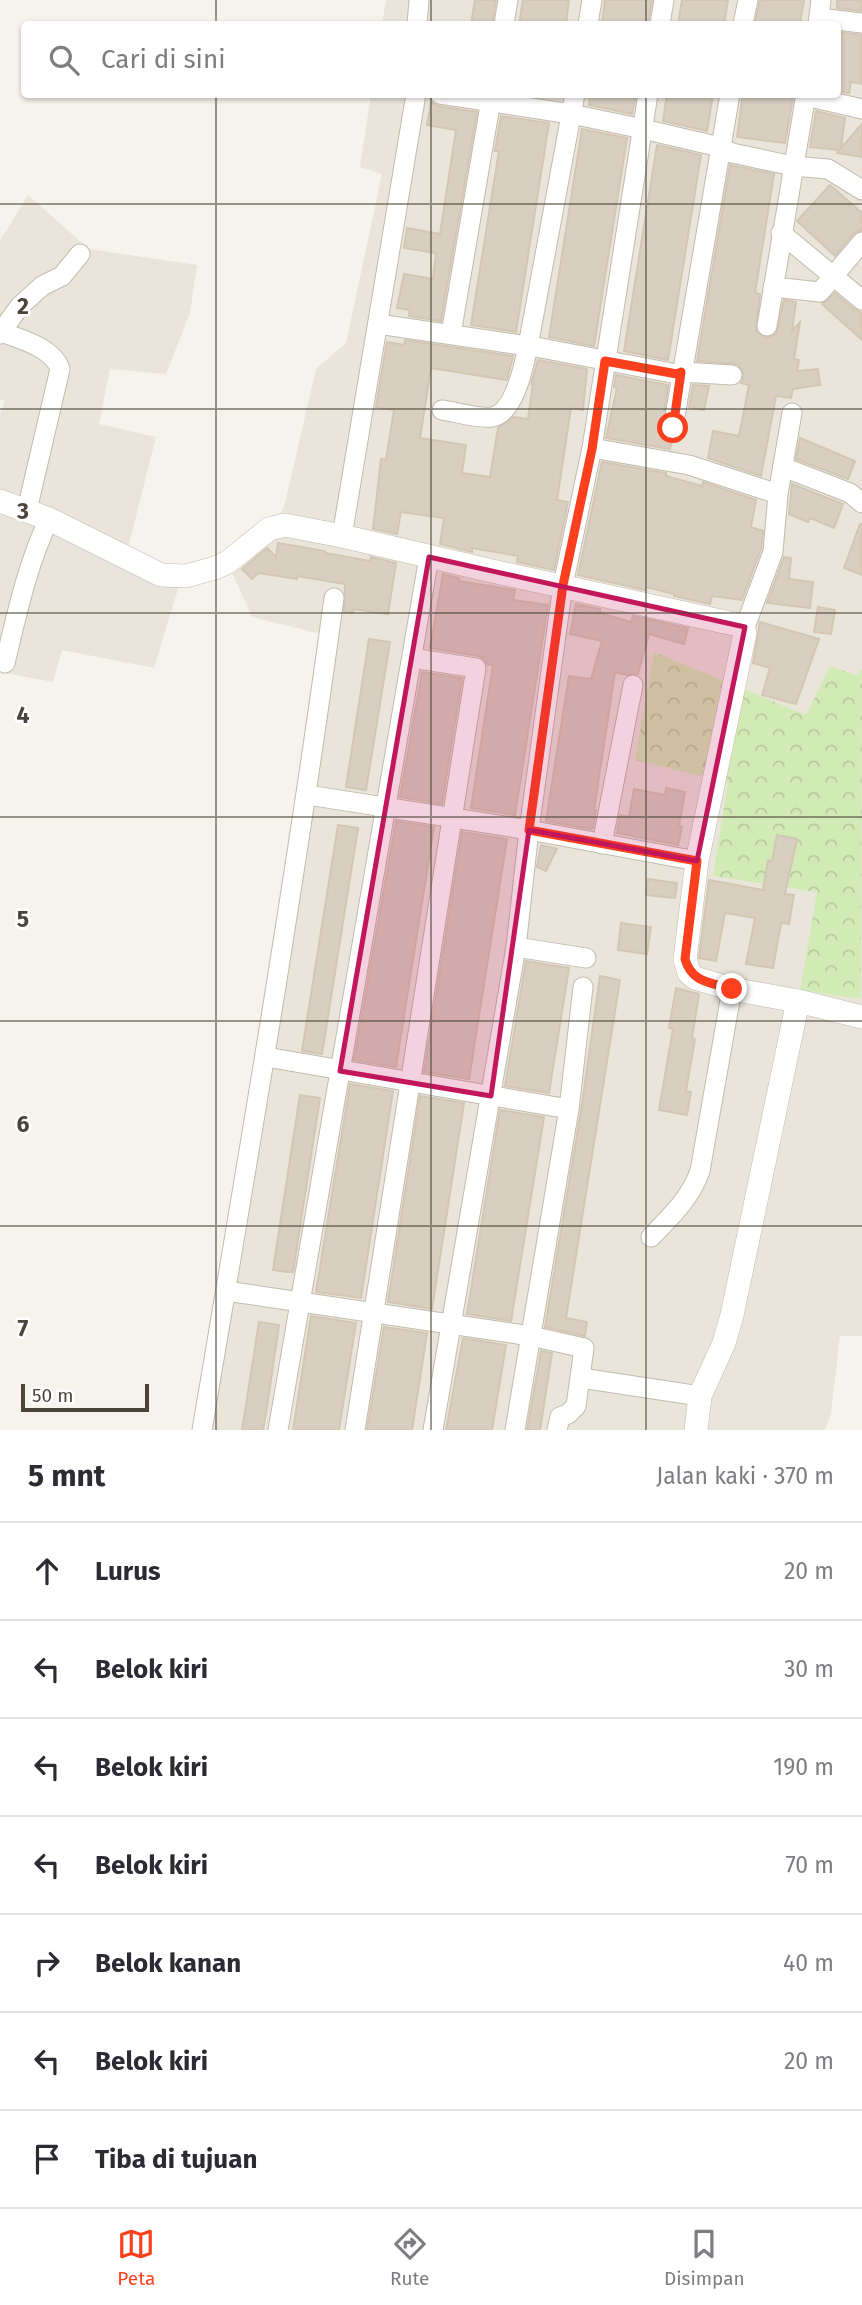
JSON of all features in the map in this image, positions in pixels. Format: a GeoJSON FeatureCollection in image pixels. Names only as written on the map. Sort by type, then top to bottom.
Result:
{"type":"FeatureCollection","features":[{"type":"Feature","properties":{"kind":"street"},"geometry":{"type":"LineString","coordinates":[[417,21],[419,0]]}},
{"type":"Feature","properties":{"kind":"street"},"geometry":{"type":"LineString","coordinates":[[504,21],[508,0]]}},
{"type":"Feature","properties":{"kind":"street"},"geometry":{"type":"LineString","coordinates":[[588,21],[592,0]]}},
{"type":"Feature","properties":{"kind":"street"},"geometry":{"type":"LineString","coordinates":[[660,21],[664,0]]}},
{"type":"Feature","properties":{"kind":"street"},"geometry":{"type":"LineString","coordinates":[[744,21],[748,0]]}},
{"type":"Feature","properties":{"kind":"street"},"geometry":{"type":"LineString","coordinates":[[819,14],[862,23]]}},
{"type":"Feature","properties":{"kind":"street"},"geometry":{"type":"LineString","coordinates":[[342,536],[415,98]]}},
{"type":"Feature","properties":{"kind":"street"},"geometry":{"type":"LineString","coordinates":[[442,410],[492,416],[502,411],[519,383],[574,98]]}},
{"type":"Feature","properties":{"kind":"street"},"geometry":{"type":"LineString","coordinates":[[433,1430],[516,947],[529,830],[563,585],[592,449],[647,98]]}},
{"type":"Feature","properties":{"kind":"street"},"geometry":{"type":"LineString","coordinates":[[673,428],[729,98]]}},
{"type":"Feature","properties":{"kind":"street"},"geometry":{"type":"LineString","coordinates":[[767,326],[805,98]]}},
{"type":"Feature","properties":{"kind":"street"},"geometry":{"type":"LineString","coordinates":[[818,98],[862,109]]}},
{"type":"Feature","properties":{"kind":"street"},"geometry":{"type":"LineString","coordinates":[[451,334],[491,99],[643,128],[720,147],[732,153],[793,166],[828,169],[862,190]]}},
{"type":"Feature","properties":{"kind":"street"},"geometry":{"type":"LineString","coordinates":[[781,233],[862,300]]}},
{"type":"Feature","properties":{"kind":"street"},"geometry":{"type":"LineString","coordinates":[[772,286],[820,292],[862,242]]}},
{"type":"Feature","properties":{"kind":"street"},"geometry":{"type":"LineString","coordinates":[[27,510],[60,369],[52,355],[1,333],[20,306],[42,286],[62,276],[80,254]]}},
{"type":"Feature","properties":{"kind":"street"},"geometry":{"type":"LineString","coordinates":[[378,324],[528,346],[677,374],[732,375]]}},
{"type":"Feature","properties":{"kind":"street"},"geometry":{"type":"LineString","coordinates":[[792,413],[778,494],[773,552],[745,627],[697,861],[685,959],[689,973],[695,978],[732,989],[798,1001],[862,1017]]}},
{"type":"Feature","properties":{"kind":"street"},"geometry":{"type":"LineString","coordinates":[[592,449],[689,465],[778,494]]}},
{"type":"Feature","properties":{"kind":"street"},"geometry":{"type":"LineString","coordinates":[[783,467],[850,493],[862,503]]}},
{"type":"Feature","properties":{"kind":"street"},"geometry":{"type":"LineString","coordinates":[[0,501],[49,519],[161,575],[171,577],[194,575],[228,562],[260,535],[279,526],[342,536],[745,627]]}},
{"type":"Feature","properties":{"kind":"street"},"geometry":{"type":"LineString","coordinates":[[5,663],[37,544],[49,519]]}},
{"type":"Feature","properties":{"kind":"street"},"geometry":{"type":"LineString","coordinates":[[278,1430],[429,557]]}},
{"type":"Feature","properties":{"kind":"street"},"geometry":{"type":"LineString","coordinates":[[202,1430],[266,1057],[334,598]]}},
{"type":"Feature","properties":{"kind":"street"},"geometry":{"type":"LineString","coordinates":[[355,1430],[476,668],[412,658]]}},
{"type":"Feature","properties":{"kind":"street"},"geometry":{"type":"LineString","coordinates":[[602,844],[633,685]]}},
{"type":"Feature","properties":{"kind":"street"},"geometry":{"type":"LineString","coordinates":[[307,794],[529,830],[697,861]]}},
{"type":"Feature","properties":{"kind":"street"},"geometry":{"type":"LineString","coordinates":[[516,947],[586,958]]}},
{"type":"Feature","properties":{"kind":"street"},"geometry":{"type":"LineString","coordinates":[[515,1430],[569,1109],[583,987]]}},
{"type":"Feature","properties":{"kind":"street"},"geometry":{"type":"LineString","coordinates":[[651,1237],[686,1200],[700,1171],[732,989]]}},
{"type":"Feature","properties":{"kind":"street"},"geometry":{"type":"LineString","coordinates":[[696,1430],[700,1396],[724,1343],[732,1315],[798,1001]]}},
{"type":"Feature","properties":{"kind":"street"},"geometry":{"type":"LineString","coordinates":[[266,1057],[569,1109]]}},
{"type":"Feature","properties":{"kind":"street"},"geometry":{"type":"LineString","coordinates":[[226,1291],[452,1323],[584,1348],[586,1350],[576,1406],[568,1414],[559,1417],[557,1430]]}},
{"type":"Feature","properties":{"kind":"street"},"geometry":{"type":"LineString","coordinates":[[581,1378],[700,1396]]}},
{"type":"Feature","properties":{"kind":"highlighted area"},"geometry":{"type":"Polygon","coordinates":[[[429,557],[745,627],[697,861],[529,830],[491,1096],[340,1071],[429,557]]]}},
{"type":"Feature","properties":{"kind":"shaded area"},"geometry":{"type":"Polygon","coordinates":[[[386,0],[862,0],[862,1336],[840,1336],[831,1414],[825,1430],[201,1430],[325,635],[252,617],[230,568],[275,525],[284,507],[316,369],[346,343],[382,174],[360,167],[371,98],[841,98],[841,21],[382,21],[386,0]]]}},
{"type":"Feature","properties":{"kind":"shaded area"},"geometry":{"type":"Polygon","coordinates":[[[28,195],[89,249],[197,265],[190,313],[166,374],[110,369],[99,424],[156,437],[128,548],[181,579],[154,668],[62,650],[53,682],[0,672],[0,415],[5,400],[0,400],[0,241],[28,195]]]}},
{"type":"Feature","properties":{"kind":"green space"},"geometry":{"type":"Polygon","coordinates":[[[654,652],[806,715],[830,666],[856,675],[862,669],[861,999],[800,990],[817,892],[713,876],[728,783],[635,760],[654,652]]]}},
{"type":"Feature","properties":{"kind":"building"},"geometry":{"type":"Polygon","coordinates":[[[475,0],[496,0],[492,21],[472,21],[475,0]]]}},
{"type":"Feature","properties":{"kind":"building"},"geometry":{"type":"Polygon","coordinates":[[[523,0],[569,0],[566,21],[520,21],[523,0]]]}},
{"type":"Feature","properties":{"kind":"building"},"geometry":{"type":"Polygon","coordinates":[[[605,0],[652,0],[648,21],[602,21],[605,0]]]}},
{"type":"Feature","properties":{"kind":"building"},"geometry":{"type":"Polygon","coordinates":[[[682,0],[728,0],[724,21],[678,21],[682,0]]]}},
{"type":"Feature","properties":{"kind":"building"},"geometry":{"type":"Polygon","coordinates":[[[760,0],[804,0],[800,21],[756,21],[760,0]]]}},
{"type":"Feature","properties":{"kind":"building"},"geometry":{"type":"Polygon","coordinates":[[[837,0],[862,0],[861,11],[837,8],[837,0]]]}},
{"type":"Feature","properties":{"kind":"building"},"geometry":{"type":"Polygon","coordinates":[[[841,32],[862,35],[862,84],[851,82],[849,93],[841,92],[841,32]]]}},
{"type":"Feature","properties":{"kind":"building"},"geometry":{"type":"Polygon","coordinates":[[[590,98],[635,98],[632,114],[589,105],[590,98]]]}},
{"type":"Feature","properties":{"kind":"building"},"geometry":{"type":"Polygon","coordinates":[[[666,98],[712,98],[707,131],[663,121],[666,98]]]}},
{"type":"Feature","properties":{"kind":"building"},"geometry":{"type":"Polygon","coordinates":[[[742,98],[793,98],[785,143],[737,137],[742,98]]]}},
{"type":"Feature","properties":{"kind":"building"},"geometry":{"type":"Polygon","coordinates":[[[431,102],[438,106],[477,112],[441,321],[409,316],[410,310],[397,308],[404,274],[433,279],[436,253],[404,248],[407,228],[440,234],[456,130],[427,125],[431,102]]]}},
{"type":"Feature","properties":{"kind":"building"},"geometry":{"type":"Polygon","coordinates":[[[816,111],[845,118],[841,148],[862,124],[862,157],[837,153],[839,150],[810,147],[816,111]]]}},
{"type":"Feature","properties":{"kind":"building"},"geometry":{"type":"Polygon","coordinates":[[[501,116],[549,123],[516,332],[471,325],[499,151],[495,151],[501,116]]]}},
{"type":"Feature","properties":{"kind":"building"},"geometry":{"type":"Polygon","coordinates":[[[582,129],[627,138],[594,346],[549,337],[582,129]]]}},
{"type":"Feature","properties":{"kind":"building"},"geometry":{"type":"Polygon","coordinates":[[[657,145],[701,155],[668,360],[624,351],[657,145]]]}},
{"type":"Feature","properties":{"kind":"building"},"geometry":{"type":"Polygon","coordinates":[[[730,165],[774,174],[755,293],[760,294],[756,331],[766,338],[776,334],[784,300],[796,302],[792,331],[800,322],[794,359],[799,360],[797,371],[818,369],[820,385],[793,389],[791,398],[776,396],[761,476],[708,458],[713,431],[739,436],[749,385],[741,383],[744,375],[738,364],[697,361],[730,165]]]}},
{"type":"Feature","properties":{"kind":"building"},"geometry":{"type":"Polygon","coordinates":[[[830,185],[862,213],[862,230],[853,234],[835,256],[797,221],[830,185]]]}},
{"type":"Feature","properties":{"kind":"building"},"geometry":{"type":"Polygon","coordinates":[[[835,293],[862,313],[862,340],[822,304],[835,293]]]}},
{"type":"Feature","properties":{"kind":"building"},"geometry":{"type":"Polygon","coordinates":[[[405,340],[513,356],[507,380],[431,368],[420,438],[466,445],[462,473],[490,477],[498,428],[514,417],[528,419],[531,384],[538,360],[587,369],[583,410],[571,408],[557,500],[568,502],[554,570],[517,562],[518,556],[472,548],[472,552],[440,544],[444,518],[401,512],[397,534],[373,529],[381,459],[386,460],[394,410],[376,407],[387,342],[404,345],[405,340]]]}},
{"type":"Feature","properties":{"kind":"building"},"geometry":{"type":"Polygon","coordinates":[[[616,375],[668,385],[661,439],[672,440],[670,449],[606,438],[617,388],[614,387],[616,375]]]}},
{"type":"Feature","properties":{"kind":"building"},"geometry":{"type":"Polygon","coordinates":[[[693,385],[709,386],[704,410],[689,407],[693,385]]]}},
{"type":"Feature","properties":{"kind":"building"},"geometry":{"type":"Polygon","coordinates":[[[800,438],[855,461],[848,479],[796,459],[800,438]]]}},
{"type":"Feature","properties":{"kind":"building"},"geometry":{"type":"Polygon","coordinates":[[[602,462],[666,473],[666,476],[702,486],[703,482],[756,500],[751,527],[763,531],[761,549],[742,600],[712,596],[710,604],[646,587],[645,590],[578,575],[602,462]]]}},
{"type":"Feature","properties":{"kind":"building"},"geometry":{"type":"Polygon","coordinates":[[[792,484],[843,504],[834,528],[810,518],[808,522],[789,514],[792,484]]]}},
{"type":"Feature","properties":{"kind":"building"},"geometry":{"type":"Polygon","coordinates":[[[862,524],[862,575],[844,568],[862,524]]]}},
{"type":"Feature","properties":{"kind":"building"},"geometry":{"type":"Polygon","coordinates":[[[278,543],[370,561],[371,557],[396,563],[388,614],[354,609],[353,613],[344,612],[345,584],[259,573],[252,579],[242,569],[267,548],[276,557],[278,543]]]}},
{"type":"Feature","properties":{"kind":"building"},"geometry":{"type":"Polygon","coordinates":[[[784,557],[791,558],[789,579],[813,582],[810,608],[767,603],[784,557]]]}},
{"type":"Feature","properties":{"kind":"building"},"geometry":{"type":"Polygon","coordinates":[[[443,574],[459,578],[458,581],[515,590],[513,600],[548,605],[515,815],[471,808],[493,665],[488,665],[478,656],[430,648],[443,574]]]}},
{"type":"Feature","properties":{"kind":"building"},"geometry":{"type":"Polygon","coordinates":[[[576,604],[600,609],[600,613],[631,622],[633,616],[688,628],[684,644],[649,634],[638,674],[615,672],[596,810],[593,828],[590,829],[546,821],[569,676],[591,679],[602,641],[570,634],[576,604]]]}},
{"type":"Feature","properties":{"kind":"building"},"geometry":{"type":"Polygon","coordinates":[[[818,607],[835,610],[831,634],[814,632],[818,607]]]}},
{"type":"Feature","properties":{"kind":"building"},"geometry":{"type":"Polygon","coordinates":[[[760,622],[819,639],[796,704],[762,695],[770,668],[753,663],[760,622]]]}},
{"type":"Feature","properties":{"kind":"building"},"geometry":{"type":"Polygon","coordinates":[[[369,639],[390,642],[366,790],[346,787],[369,639]]]}},
{"type":"Feature","properties":{"kind":"building"},"geometry":{"type":"Polygon","coordinates":[[[422,672],[462,678],[442,804],[400,797],[422,672]]]}},
{"type":"Feature","properties":{"kind":"building"},"geometry":{"type":"Polygon","coordinates":[[[666,788],[685,792],[678,845],[617,833],[620,815],[629,817],[634,789],[665,795],[666,788]]]}},
{"type":"Feature","properties":{"kind":"building"},"geometry":{"type":"Polygon","coordinates":[[[396,821],[434,827],[396,1067],[354,1060],[396,821]]]}},
{"type":"Feature","properties":{"kind":"building"},"geometry":{"type":"Polygon","coordinates":[[[338,825],[358,828],[322,1054],[302,1051],[338,825]]]}},
{"type":"Feature","properties":{"kind":"building"},"geometry":{"type":"Polygon","coordinates":[[[462,832],[507,839],[469,1079],[424,1072],[462,832]]]}},
{"type":"Feature","properties":{"kind":"building"},"geometry":{"type":"Polygon","coordinates":[[[777,835],[797,839],[785,894],[794,895],[789,924],[781,923],[773,968],[746,964],[755,918],[725,913],[716,961],[699,958],[709,880],[763,890],[768,860],[772,861],[777,835]]]}},
{"type":"Feature","properties":{"kind":"building"},"geometry":{"type":"Polygon","coordinates":[[[541,845],[557,849],[546,871],[537,867],[541,845]]]}},
{"type":"Feature","properties":{"kind":"building"},"geometry":{"type":"Polygon","coordinates":[[[648,879],[677,883],[675,898],[646,895],[648,879]]]}},
{"type":"Feature","properties":{"kind":"building"},"geometry":{"type":"Polygon","coordinates":[[[621,923],[651,927],[647,954],[618,950],[621,923]]]}},
{"type":"Feature","properties":{"kind":"building"},"geometry":{"type":"Polygon","coordinates":[[[526,961],[569,968],[549,1093],[505,1086],[526,961]]]}},
{"type":"Feature","properties":{"kind":"building"},"geometry":{"type":"Polygon","coordinates":[[[600,976],[620,980],[566,1318],[587,1322],[585,1336],[545,1327],[581,1111],[600,976]]]}},
{"type":"Feature","properties":{"kind":"building"},"geometry":{"type":"Polygon","coordinates":[[[676,988],[699,994],[686,1091],[691,1092],[687,1115],[659,1110],[673,1029],[669,1028],[676,988]]]}},
{"type":"Feature","properties":{"kind":"building"},"geometry":{"type":"Polygon","coordinates":[[[350,1084],[393,1091],[361,1298],[316,1292],[350,1084]]]}},
{"type":"Feature","properties":{"kind":"building"},"geometry":{"type":"Polygon","coordinates":[[[300,1095],[320,1098],[293,1272],[287,1272],[273,1270],[300,1095]]]}},
{"type":"Feature","properties":{"kind":"building"},"geometry":{"type":"Polygon","coordinates":[[[420,1096],[464,1103],[432,1309],[388,1302],[420,1096]]]}},
{"type":"Feature","properties":{"kind":"building"},"geometry":{"type":"Polygon","coordinates":[[[500,1110],[544,1117],[511,1321],[467,1314],[500,1110]]]}},
{"type":"Feature","properties":{"kind":"building"},"geometry":{"type":"Polygon","coordinates":[[[311,1316],[356,1323],[339,1430],[293,1430],[311,1316]]]}},
{"type":"Feature","properties":{"kind":"building"},"geometry":{"type":"Polygon","coordinates":[[[259,1322],[279,1325],[267,1407],[263,1430],[242,1430],[259,1322]]]}},
{"type":"Feature","properties":{"kind":"building"},"geometry":{"type":"Polygon","coordinates":[[[384,1327],[427,1333],[412,1430],[367,1430],[384,1327]]]}},
{"type":"Feature","properties":{"kind":"building"},"geometry":{"type":"Polygon","coordinates":[[[463,1338],[506,1345],[492,1430],[446,1430],[463,1338]]]}},
{"type":"Feature","properties":{"kind":"building"},"geometry":{"type":"Polygon","coordinates":[[[541,1351],[552,1353],[540,1430],[527,1430],[541,1351]]]}},
{"type":"Feature","properties":{"kind":"route"},"geometry":{"type":"LineString","coordinates":[[673,428],[681,372],[677,374],[605,361],[592,449],[563,585],[529,830],[697,861],[685,959],[689,973],[695,978],[732,989]]}}]}
